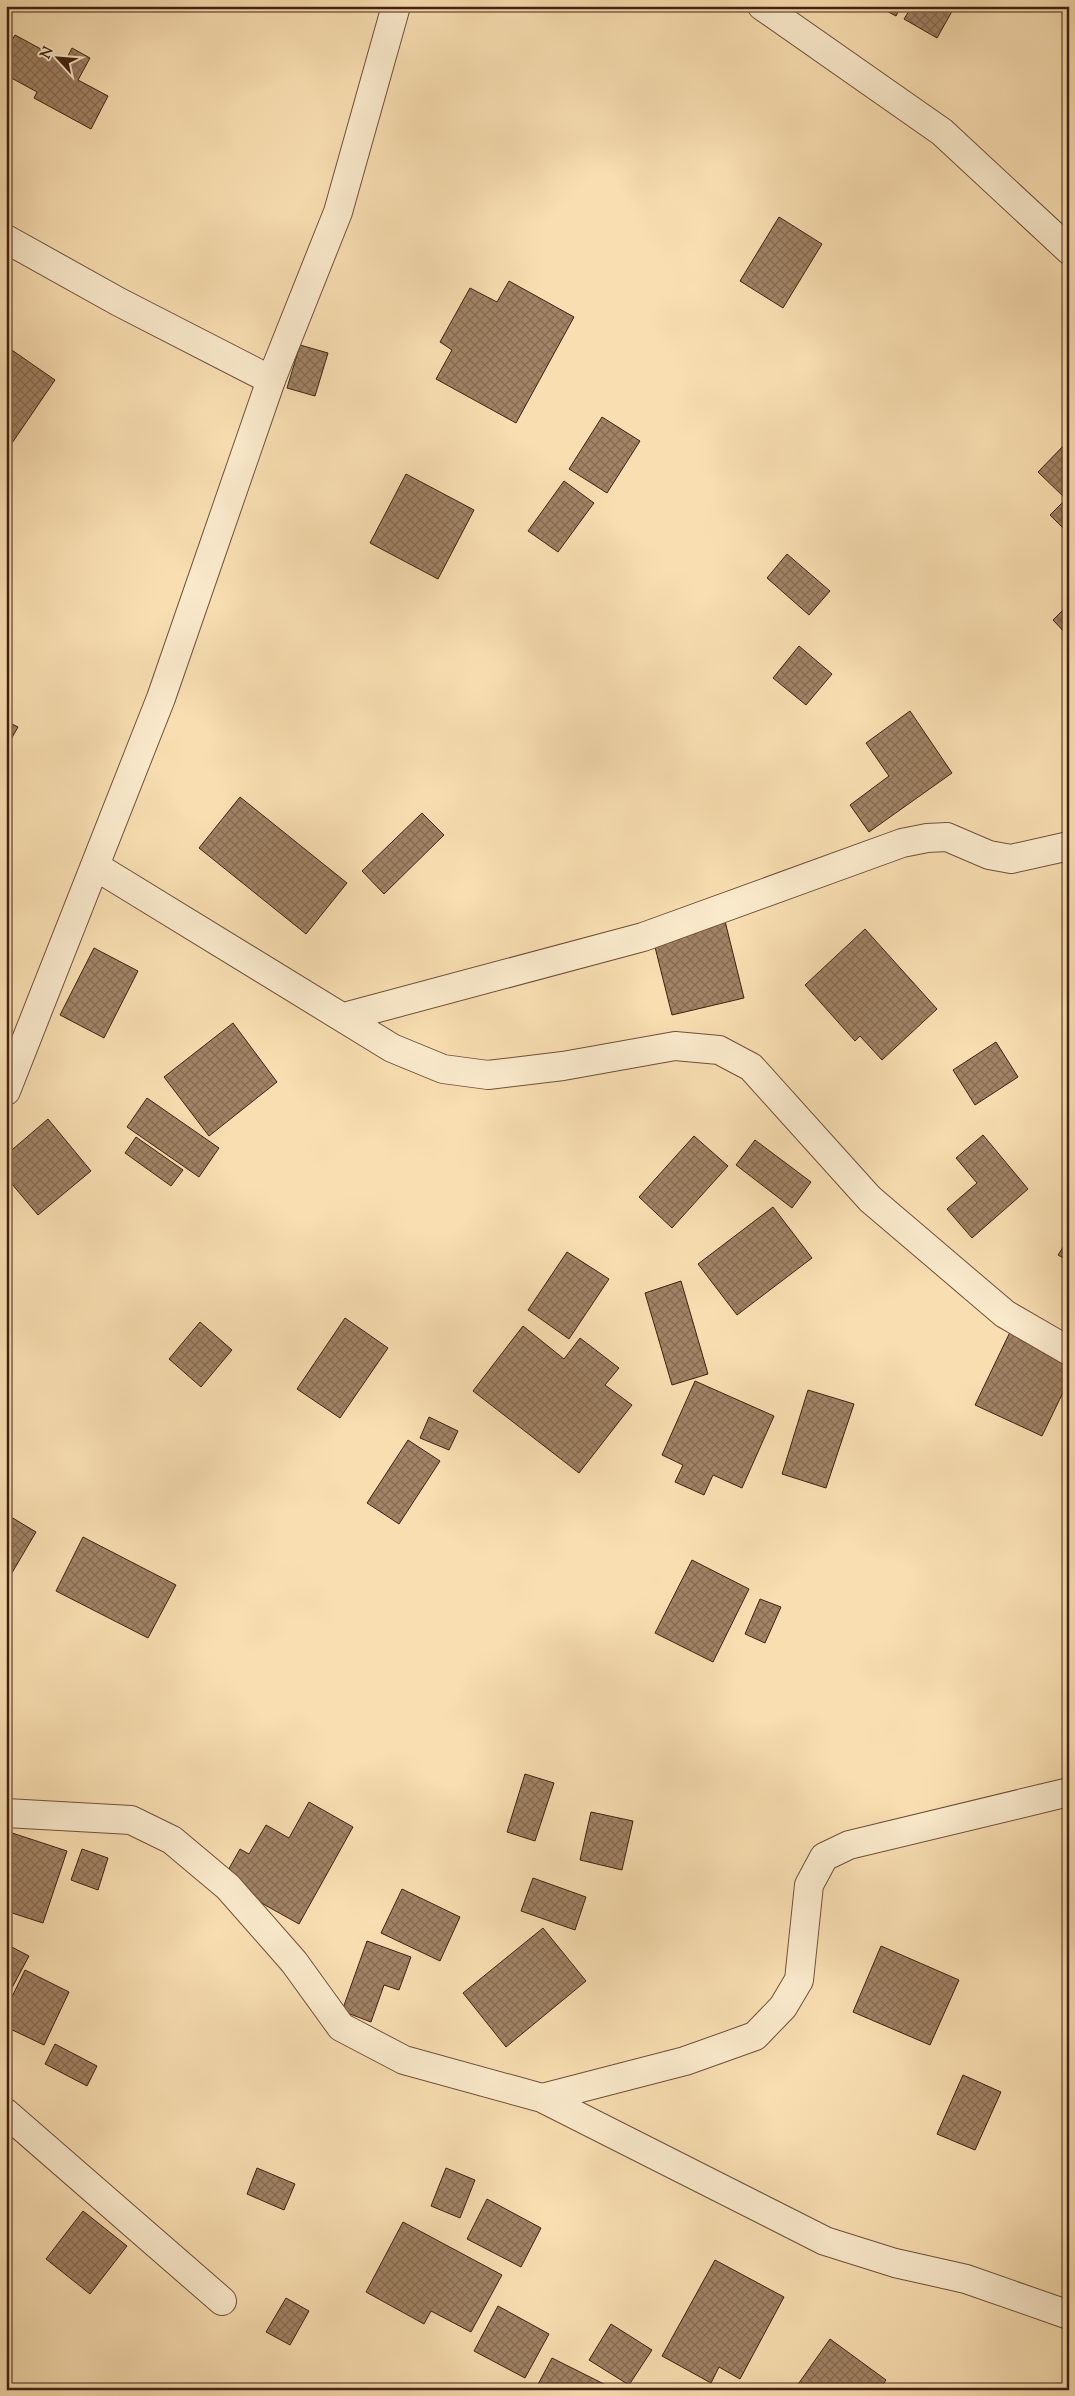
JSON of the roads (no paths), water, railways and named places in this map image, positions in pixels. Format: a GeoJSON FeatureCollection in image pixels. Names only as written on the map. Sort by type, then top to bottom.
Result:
{"type":"FeatureCollection","features":[{"type":"Feature","properties":{"kind":"street"},"geometry":{"type":"LineString","coordinates":[[6,1091],[161,698],[271,380],[338,212],[396,6]]}},
{"type":"Feature","properties":{"kind":"street"},"geometry":{"type":"LineString","coordinates":[[762,6],[942,132],[1069,250]]}},
{"type":"Feature","properties":{"kind":"street"},"geometry":{"type":"LineString","coordinates":[[6,239],[119,302],[271,380]]}},
{"type":"Feature","properties":{"kind":"street"},"geometry":{"type":"LineString","coordinates":[[344,1017],[643,937],[902,843],[927,838],[947,837],[971,849],[1011,858],[1069,846]]}},
{"type":"Feature","properties":{"kind":"street"},"geometry":{"type":"LineString","coordinates":[[95,866],[392,1048],[443,1069],[488,1075],[563,1066],[675,1046],[719,1050],[751,1067],[870,1199],[1005,1314],[1069,1351]]}},
{"type":"Feature","properties":{"kind":"street"},"geometry":{"type":"LineString","coordinates":[[542,2098],[685,2061],[755,2036],[783,2007],[800,1980],[809,1885],[824,1857],[849,1845],[1069,1792]]}},
{"type":"Feature","properties":{"kind":"street"},"geometry":{"type":"LineString","coordinates":[[6,1813],[132,1820],[172,1840],[228,1887],[294,1962],[341,2027],[404,2060],[542,2098],[825,2241],[895,2263],[966,2279],[1069,2315]]}},
{"type":"Feature","properties":{"kind":"street"},"geometry":{"type":"LineString","coordinates":[[6,2113],[222,2300]]}}]}
